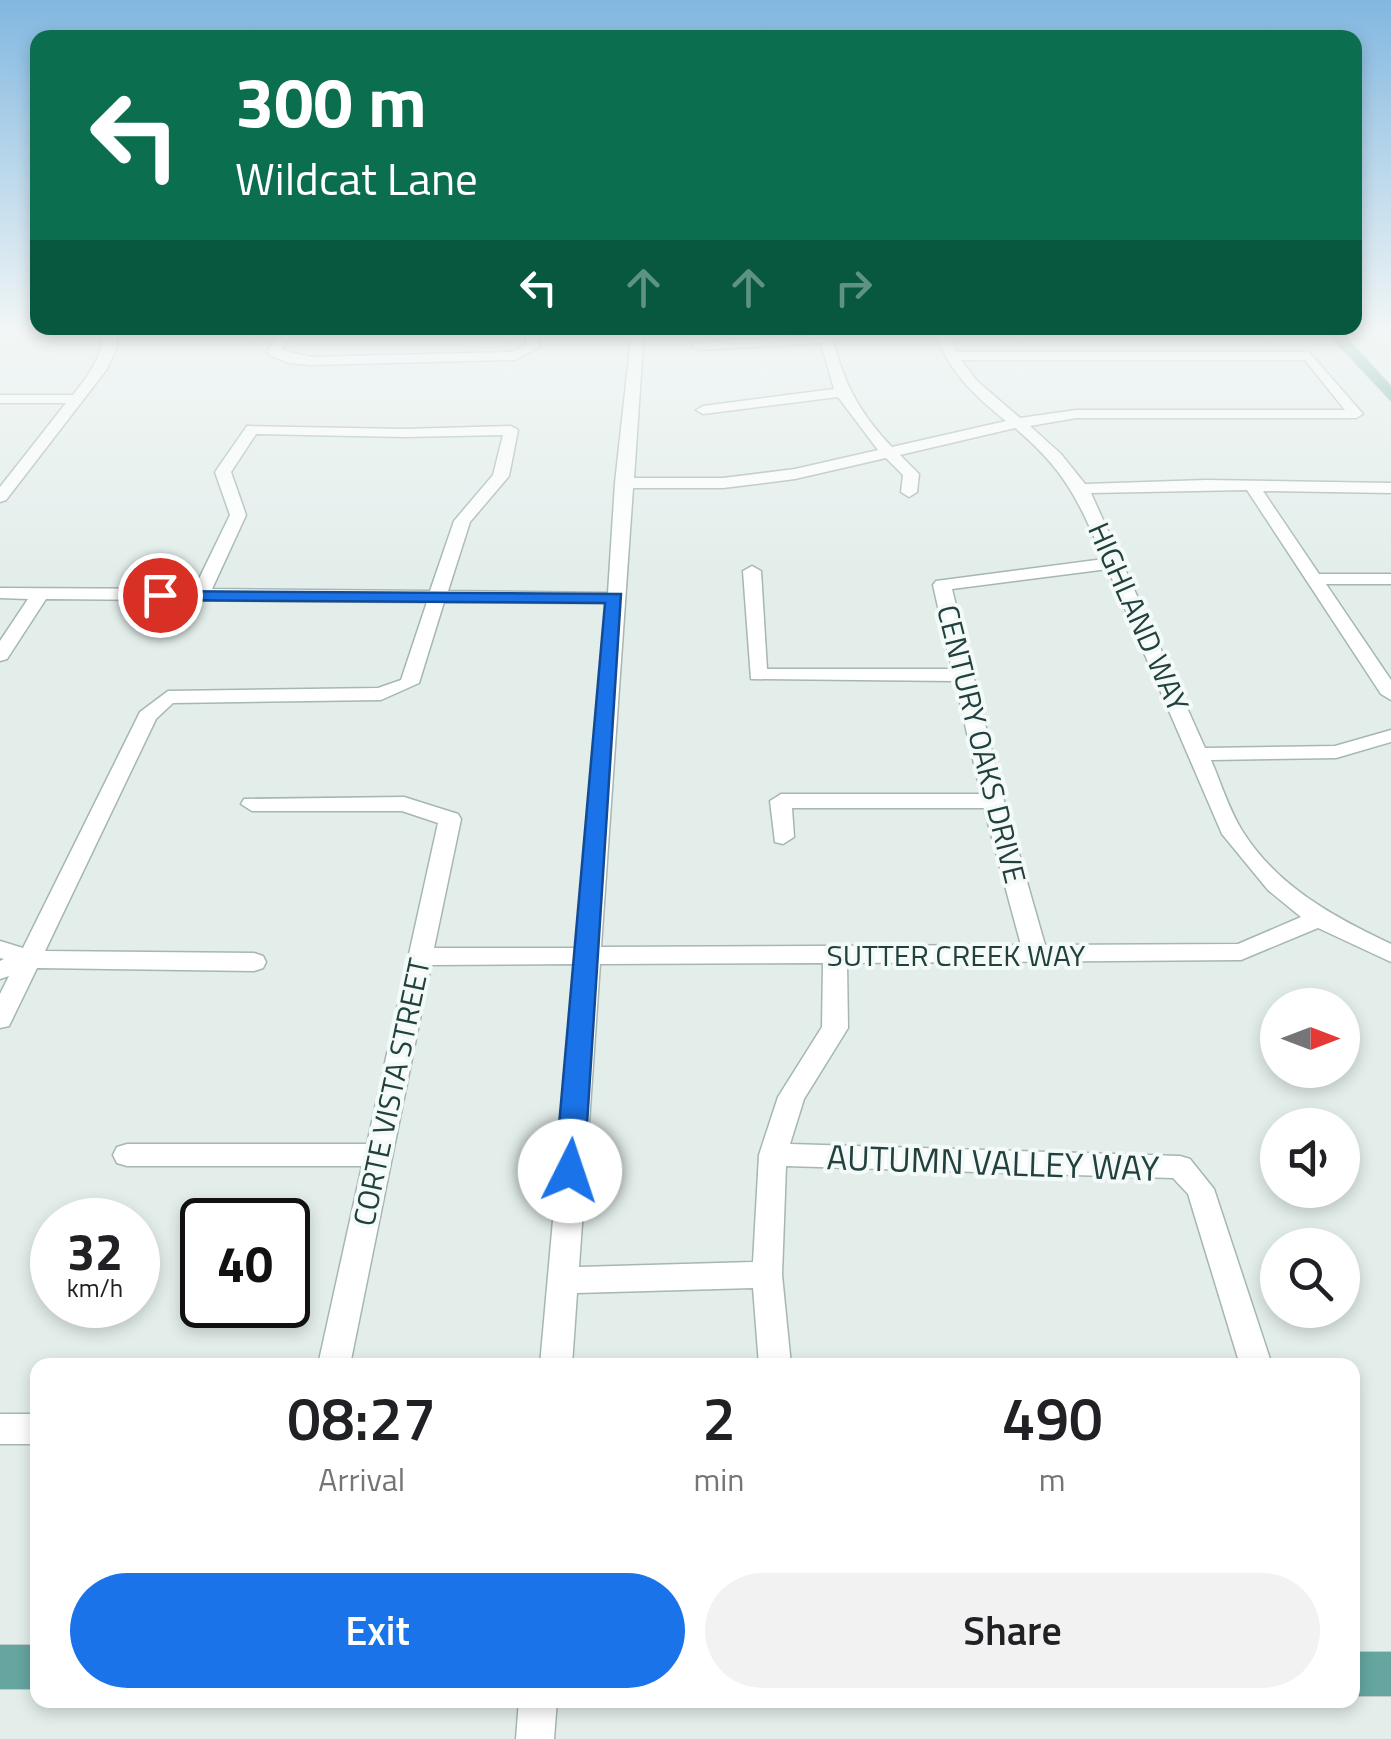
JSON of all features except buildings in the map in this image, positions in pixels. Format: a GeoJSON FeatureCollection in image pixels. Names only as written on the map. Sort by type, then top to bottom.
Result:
{"type":"FeatureCollection","features":[{"type":"Feature","properties":{"kind":"main road"},"geometry":{"type":"LineString","coordinates":[[0,1667],[30,1667]]}},
{"type":"Feature","properties":{"kind":"main road"},"geometry":{"type":"LineString","coordinates":[[1360,1674],[1391,1674]]}},
{"type":"Feature","properties":{"kind":"street"},"geometry":{"type":"LineString","coordinates":[[3,488],[67,410]]}},
{"type":"Feature","properties":{"kind":"street"},"geometry":{"type":"LineString","coordinates":[[556,1358],[630,410]]}},
{"type":"Feature","properties":{"kind":"street"},"geometry":{"type":"LineString","coordinates":[[850,410],[860,425],[911,474],[909,492]]}},
{"type":"Feature","properties":{"kind":"street","name":"HIGHLAND WAY"},"geometry":{"type":"LineString","coordinates":[[997,410],[1052,452],[1081,489],[1233,834],[1276,885],[1319,919],[1391,954]]}},
{"type":"Feature","properties":{"kind":"street"},"geometry":{"type":"LineString","coordinates":[[623,484],[722,483],[795,474],[1013,424],[1076,414],[1356,414],[1353,410]]}},
{"type":"Feature","properties":{"kind":"street"},"geometry":{"type":"LineString","coordinates":[[0,1020],[147,716],[168,697],[381,694],[409,683],[440,598],[462,521],[501,476],[512,430],[388,433],[252,429],[223,472],[238,515],[200,596]]}},
{"type":"Feature","properties":{"kind":"street"},"geometry":{"type":"LineString","coordinates":[[1253,488],[1391,694]]}},
{"type":"Feature","properties":{"kind":"street"},"geometry":{"type":"LineString","coordinates":[[1081,489],[1391,488]]}},
{"type":"Feature","properties":{"kind":"street","name":"CENTURY OAKS DRIVE"},"geometry":{"type":"LineString","coordinates":[[1036,956],[942,584],[1115,563]]}},
{"type":"Feature","properties":{"kind":"street"},"geometry":{"type":"LineString","coordinates":[[752,571],[758,674],[966,674]]}},
{"type":"Feature","properties":{"kind":"street"},"geometry":{"type":"LineString","coordinates":[[1313,579],[1391,578]]}},
{"type":"Feature","properties":{"kind":"street"},"geometry":{"type":"LineString","coordinates":[[0,655],[41,592]]}},
{"type":"Feature","properties":{"kind":"street"},"geometry":{"type":"LineString","coordinates":[[0,593],[614,598]]}},
{"type":"Feature","properties":{"kind":"street"},"geometry":{"type":"LineString","coordinates":[[1200,754],[1336,752],[1391,736]]}},
{"type":"Feature","properties":{"kind":"street"},"geometry":{"type":"LineString","coordinates":[[783,837],[781,801],[994,801]]}},
{"type":"Feature","properties":{"kind":"street","name":"CORTE VISTA STREET"},"geometry":{"type":"LineString","coordinates":[[252,804],[404,804],[450,820],[335,1358]]}},
{"type":"Feature","properties":{"kind":"street","name":"SUTTER CREEK WAY"},"geometry":{"type":"LineString","coordinates":[[418,957],[1242,952],[1319,919]]}},
{"type":"Feature","properties":{"kind":"street"},"geometry":{"type":"LineString","coordinates":[[0,950],[29,960],[254,962]]}},
{"type":"Feature","properties":{"kind":"street"},"geometry":{"type":"LineString","coordinates":[[775,1358],[767,1275],[773,1155],[791,1097],[835,1028],[835,956]]}},
{"type":"Feature","properties":{"kind":"street"},"geometry":{"type":"LineString","coordinates":[[0,970],[29,960]]}},
{"type":"Feature","properties":{"kind":"street"},"geometry":{"type":"LineString","coordinates":[[127,1155],[378,1155]]}},
{"type":"Feature","properties":{"kind":"street","name":"AUTUMN VALLEY WAY"},"geometry":{"type":"LineString","coordinates":[[773,1155],[1180,1168],[1200,1189],[1254,1358]]}},
{"type":"Feature","properties":{"kind":"street"},"geometry":{"type":"LineString","coordinates":[[561,1280],[767,1275]]}},
{"type":"Feature","properties":{"kind":"street"},"geometry":{"type":"LineString","coordinates":[[0,1428],[30,1429]]}},
{"type":"Feature","properties":{"kind":"street"},"geometry":{"type":"LineString","coordinates":[[535,1739],[537,1708]]}},
{"type":"Feature","properties":{"kind":"route"},"geometry":{"type":"LineString","coordinates":[[160,595],[614,598],[570,1171]]}}]}
